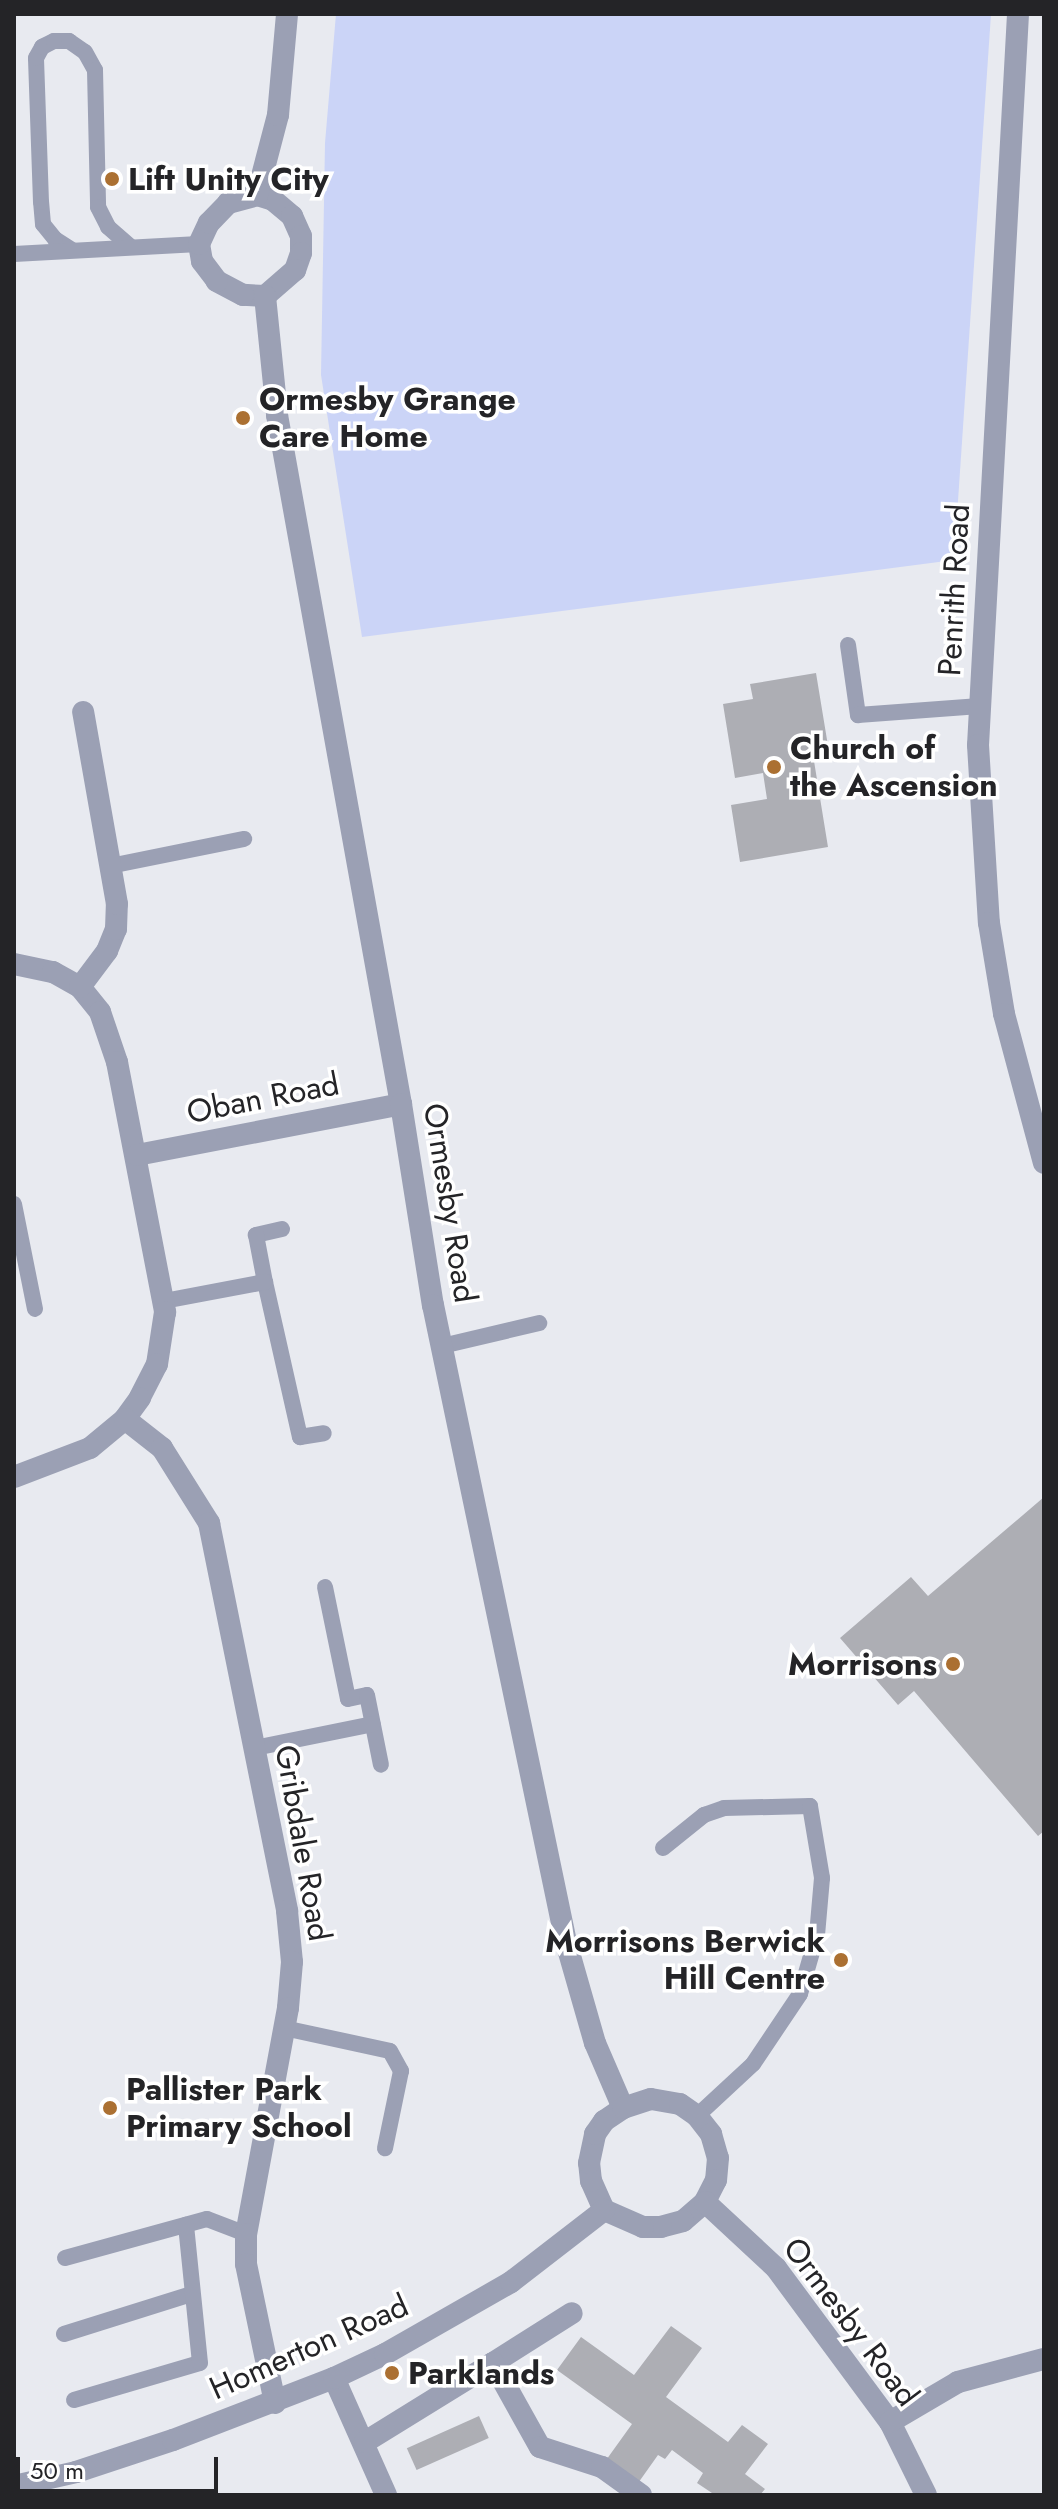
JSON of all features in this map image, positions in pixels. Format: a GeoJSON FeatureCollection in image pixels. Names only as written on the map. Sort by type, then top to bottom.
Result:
{"type":"FeatureCollection","features":[{"type":"Feature","properties":{"kind":"street"},"geometry":{"type":"LineString","coordinates":[[257,195],[278,115],[287,14]]}},
{"type":"Feature","properties":{"kind":"street","name":"Penrith Road"},"geometry":{"type":"LineString","coordinates":[[1018,14],[978,745],[989,923],[1004,1014],[1035,1098],[1044,1163]]}},
{"type":"Feature","properties":{"kind":"street"},"geometry":{"type":"LineString","coordinates":[[257,195],[273,200],[292,216],[301,236],[301,253],[295,270],[265,296],[243,295],[217,281],[202,261],[199,244],[209,223],[228,203],[257,195]]}},
{"type":"Feature","properties":{"kind":"street","name":"Ormesby Road"},"geometry":{"type":"LineString","coordinates":[[265,296],[277,415],[442,1346],[566,1942],[595,2043],[623,2108]]}},
{"type":"Feature","properties":{"kind":"street"},"geometry":{"type":"LineString","coordinates":[[80,987],[107,951],[116,929],[117,904],[83,712]]}},
{"type":"Feature","properties":{"kind":"street"},"geometry":{"type":"LineString","coordinates":[[14,964],[53,972],[80,987],[100,1012],[109,1035],[137,1155],[164,1301],[164,1325],[157,1364],[140,1398],[125,1419],[90,1448],[14,1477]]}},
{"type":"Feature","properties":{"kind":"street","name":"Oban Road"},"geometry":{"type":"LineString","coordinates":[[137,1155],[401,1104]]}},
{"type":"Feature","properties":{"kind":"street","name":"Gribdale Road"},"geometry":{"type":"LineString","coordinates":[[125,1419],[162,1448],[209,1523],[287,1911],[292,1962],[284,2028],[246,2234],[246,2264],[275,2403]]}},
{"type":"Feature","properties":{"kind":"street"},"geometry":{"type":"LineString","coordinates":[[651,2099],[680,2104],[697,2116],[711,2134],[718,2158],[716,2180],[705,2202],[683,2221],[661,2227],[643,2227],[604,2210],[591,2181],[589,2163],[595,2134],[604,2121],[623,2108],[651,2099]]}},
{"type":"Feature","properties":{"kind":"street","name":"Ormesby Road"},"geometry":{"type":"LineString","coordinates":[[705,2202],[776,2268],[890,2422],[926,2495]]}},
{"type":"Feature","properties":{"kind":"street","name":"Homerton Road"},"geometry":{"type":"LineString","coordinates":[[14,2486],[76,2472],[275,2403],[334,2378],[385,2354],[511,2282],[604,2210]]}},
{"type":"Feature","properties":{"kind":"street"},"geometry":{"type":"LineString","coordinates":[[365,2442],[572,2313]]}},
{"type":"Feature","properties":{"kind":"street"},"geometry":{"type":"LineString","coordinates":[[890,2422],[958,2382],[1044,2359]]}},
{"type":"Feature","properties":{"kind":"street"},"geometry":{"type":"LineString","coordinates":[[493,2363],[540,2447],[602,2467],[641,2495]]}},
{"type":"Feature","properties":{"kind":"street"},"geometry":{"type":"LineString","coordinates":[[334,2378],[386,2495]]}},
{"type":"Feature","properties":{"kind":"lane"},"geometry":{"type":"LineString","coordinates":[[72,250],[55,239],[43,224],[41,202],[36,58],[42,47],[54,41],[69,41],[85,52],[95,70],[98,207],[108,227],[131,247]]}},
{"type":"Feature","properties":{"kind":"lane"},"geometry":{"type":"LineString","coordinates":[[14,254],[199,244]]}},
{"type":"Feature","properties":{"kind":"lane"},"geometry":{"type":"LineString","coordinates":[[848,645],[858,715],[980,706]]}},
{"type":"Feature","properties":{"kind":"lane"},"geometry":{"type":"LineString","coordinates":[[110,866],[244,839]]}},
{"type":"Feature","properties":{"kind":"lane"},"geometry":{"type":"LineString","coordinates":[[14,1204],[35,1309]]}},
{"type":"Feature","properties":{"kind":"lane"},"geometry":{"type":"LineString","coordinates":[[282,1229],[256,1235],[265,1282],[300,1437],[324,1433]]}},
{"type":"Feature","properties":{"kind":"lane"},"geometry":{"type":"LineString","coordinates":[[164,1301],[265,1282]]}},
{"type":"Feature","properties":{"kind":"lane"},"geometry":{"type":"LineString","coordinates":[[442,1346],[539,1323]]}},
{"type":"Feature","properties":{"kind":"lane"},"geometry":{"type":"LineString","coordinates":[[325,1587],[348,1699],[367,1695],[381,1765]]}},
{"type":"Feature","properties":{"kind":"lane"},"geometry":{"type":"LineString","coordinates":[[255,1748],[373,1724]]}},
{"type":"Feature","properties":{"kind":"lane"},"geometry":{"type":"LineString","coordinates":[[663,1848],[704,1815],[724,1808],[810,1806],[822,1878],[814,1954],[800,1994],[753,2064],[697,2116]]}},
{"type":"Feature","properties":{"kind":"lane"},"geometry":{"type":"LineString","coordinates":[[284,2028],[390,2051],[401,2071],[385,2148]]}},
{"type":"Feature","properties":{"kind":"lane"},"geometry":{"type":"LineString","coordinates":[[65,2258],[207,2219],[246,2234]]}},
{"type":"Feature","properties":{"kind":"lane"},"geometry":{"type":"LineString","coordinates":[[74,2400],[200,2363],[186,2225]]}},
{"type":"Feature","properties":{"kind":"lane"},"geometry":{"type":"LineString","coordinates":[[64,2334],[192,2294]]}},
{"type":"Feature","properties":{"kind":"shaded area"},"geometry":{"type":"Polygon","coordinates":[[[336,14],[991,14],[954,560],[362,637],[321,375],[325,143],[336,14]]]}},
{"type":"Feature","properties":{"kind":"building","name":"Church of the Ascension"},"geometry":{"type":"Polygon","coordinates":[[[816,673],[830,758],[814,761],[828,847],[740,862],[731,805],[767,799],[763,773],[735,778],[723,704],[753,699],[750,684],[816,673]]]}},
{"type":"Feature","properties":{"kind":"building","name":"Morrisons"},"geometry":{"type":"Polygon","coordinates":[[[1044,1497],[1044,1831],[1038,1836],[914,1691],[898,1705],[840,1638],[911,1577],[928,1596],[1044,1497]]]}},
{"type":"Feature","properties":{"kind":"building"},"geometry":{"type":"Polygon","coordinates":[[[671,2326],[702,2348],[666,2397],[728,2442],[742,2425],[768,2444],[745,2474],[765,2489],[760,2495],[715,2495],[697,2483],[703,2473],[672,2450],[665,2459],[658,2455],[636,2486],[604,2463],[632,2424],[557,2370],[581,2337],[634,2375],[671,2326]]]}},
{"type":"Feature","properties":{"kind":"building"},"geometry":{"type":"Polygon","coordinates":[[[479,2416],[489,2438],[417,2470],[407,2448],[479,2416]]]}},
{"type":"Feature","properties":{"kind":"place","name":"Lift Unity City"},"geometry":{"type":"Point","coordinates":[112,179]}},
{"type":"Feature","properties":{"kind":"place","name":"Ormesby Grange Care Home"},"geometry":{"type":"Point","coordinates":[243,418]}},
{"type":"Feature","properties":{"kind":"place","name":"Church of the Ascension"},"geometry":{"type":"Point","coordinates":[774,767]}},
{"type":"Feature","properties":{"kind":"place","name":"Morrisons"},"geometry":{"type":"Point","coordinates":[953,1664]}},
{"type":"Feature","properties":{"kind":"place","name":"Morrisons Berwick Hill Centre"},"geometry":{"type":"Point","coordinates":[841,1960]}},
{"type":"Feature","properties":{"kind":"place","name":"Pallister Park Primary School"},"geometry":{"type":"Point","coordinates":[110,2108]}},
{"type":"Feature","properties":{"kind":"place","name":"Parklands"},"geometry":{"type":"Point","coordinates":[392,2373]}}]}
